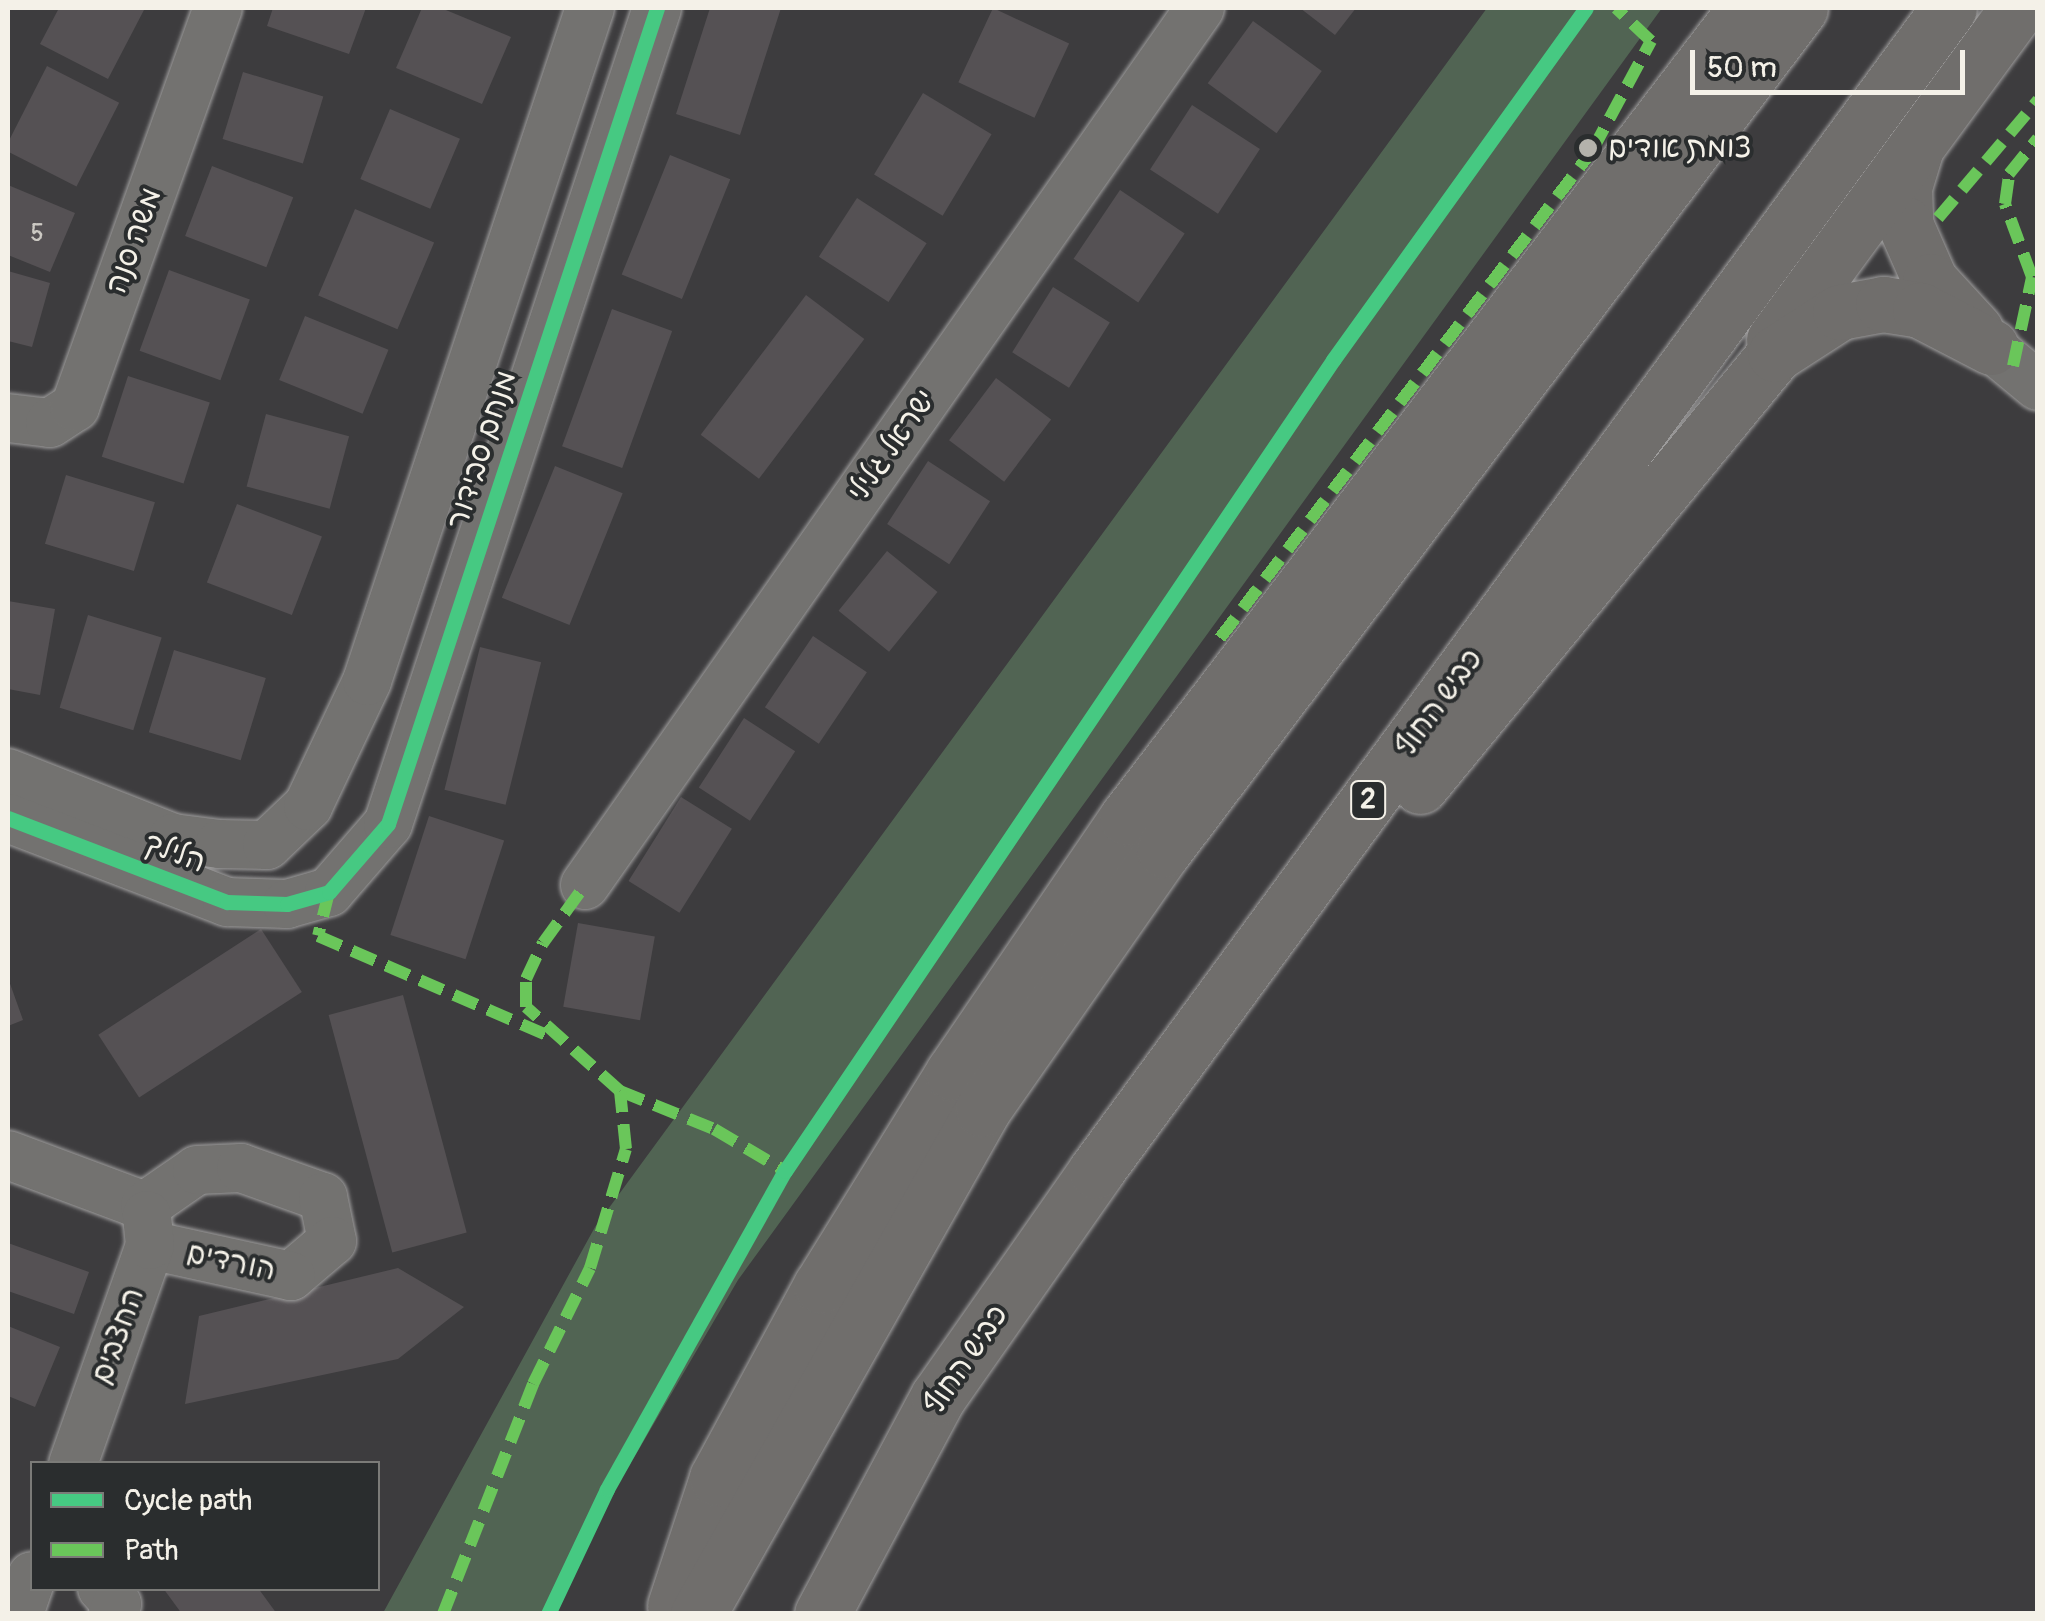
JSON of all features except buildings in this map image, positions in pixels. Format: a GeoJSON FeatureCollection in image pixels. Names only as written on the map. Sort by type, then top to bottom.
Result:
{"type":"FeatureCollection","features":[{"type":"Feature","properties":{"kind":"highway"},"geometry":{"type":"LineString","coordinates":[[673,1614],[718,1478],[821,1286],[953,1073],[1127,818],[1746,8]]}},
{"type":"Feature","properties":{"kind":"highway"},"geometry":{"type":"LineString","coordinates":[[698,1614],[983,1109],[1164,850],[1800,8]]}},
{"type":"Feature","properties":{"kind":"highway","name":"כביש החוף"},"geometry":{"type":"LineString","coordinates":[[822,1614],[938,1396],[1096,1171],[1948,8]]}},
{"type":"Feature","properties":{"kind":"highway"},"geometry":{"type":"LineString","coordinates":[[1096,1171],[1552,628],[1728,403],[2018,8]]}},
{"type":"Feature","properties":{"kind":"highway"},"geometry":{"type":"LineString","coordinates":[[1918,142],[1904,186],[1906,224],[1930,281],[1991,347]]}},
{"type":"Feature","properties":{"kind":"highway"},"geometry":{"type":"LineString","coordinates":[[1728,403],[1775,354],[1840,312],[1883,304],[1920,310],[1991,347]]}},
{"type":"Feature","properties":{"kind":"street","name":"משה סנה"},"geometry":{"type":"LineString","coordinates":[[8,418],[50,423],[74,407],[218,8]]}},
{"type":"Feature","properties":{"kind":"street","name":"מנחם סבידור"},"geometry":{"type":"LineString","coordinates":[[266,845],[308,806],[367,681],[590,8]]}},
{"type":"Feature","properties":{"kind":"street","name":"מנחם סבידור"},"geometry":{"type":"LineString","coordinates":[[329,892],[388,824],[657,8]]}},
{"type":"Feature","properties":{"kind":"street","name":"ישראל גלילי"},"geometry":{"type":"LineString","coordinates":[[585,885],[1200,8]]}},
{"type":"Feature","properties":{"kind":"street"},"geometry":{"type":"LineString","coordinates":[[1991,347],[2038,386]]}},
{"type":"Feature","properties":{"kind":"street","name":"הלילך"},"geometry":{"type":"LineString","coordinates":[[8,773],[173,838],[266,845]]}},
{"type":"Feature","properties":{"kind":"street","name":"הלילך"},"geometry":{"type":"LineString","coordinates":[[8,818],[227,902],[287,904],[329,892]]}},
{"type":"Feature","properties":{"kind":"street","name":"החצבים"},"geometry":{"type":"LineString","coordinates":[[8,1155],[148,1226],[73,1461]]}},
{"type":"Feature","properties":{"kind":"street"},"geometry":{"type":"LineString","coordinates":[[19,1614],[30,1582]]}},
{"type":"Feature","properties":{"kind":"street"},"geometry":{"type":"LineString","coordinates":[[105,1591],[117,1604],[114,1614]]}},
{"type":"Feature","properties":{"kind":"green space"},"geometry":{"type":"Polygon","coordinates":[[[1487,8],[1662,8],[738,1280],[543,1613],[383,1613],[595,1227],[1487,8]]]}},
{"type":"Feature","properties":{"kind":"marked path"},"geometry":{"type":"LineString","coordinates":[[1220,638],[1592,151],[1651,41],[1616,8]]}},
{"type":"Feature","properties":{"kind":"marked path"},"geometry":{"type":"LineString","coordinates":[[1938,218],[2038,100]]}},
{"type":"Feature","properties":{"kind":"marked path"},"geometry":{"type":"LineString","coordinates":[[2013,366],[2032,277],[2005,204],[2009,174],[2038,138]]}},
{"type":"Feature","properties":{"kind":"marked path"},"geometry":{"type":"LineString","coordinates":[[443,1614],[533,1384],[590,1268],[626,1149],[620,1091],[526,1007],[526,979],[543,943],[585,885]]}},
{"type":"Feature","properties":{"kind":"marked path"},"geometry":{"type":"LineString","coordinates":[[329,892],[318,936],[547,1035]]}},
{"type":"Feature","properties":{"kind":"marked path"},"geometry":{"type":"LineString","coordinates":[[620,1091],[714,1129],[785,1171]]}},
{"type":"Feature","properties":{"kind":"cycle path"},"geometry":{"type":"LineString","coordinates":[[8,818],[227,902],[287,904],[329,892],[388,824],[657,8]]}},
{"type":"Feature","properties":{"kind":"cycle path"},"geometry":{"type":"LineString","coordinates":[[548,1614],[607,1489],[785,1171],[1333,360],[1586,8]]}},
{"type":"Feature","properties":{"kind":"place","name":"צומת אודים"},"geometry":{"type":"Point","coordinates":[1588,148]}}]}
